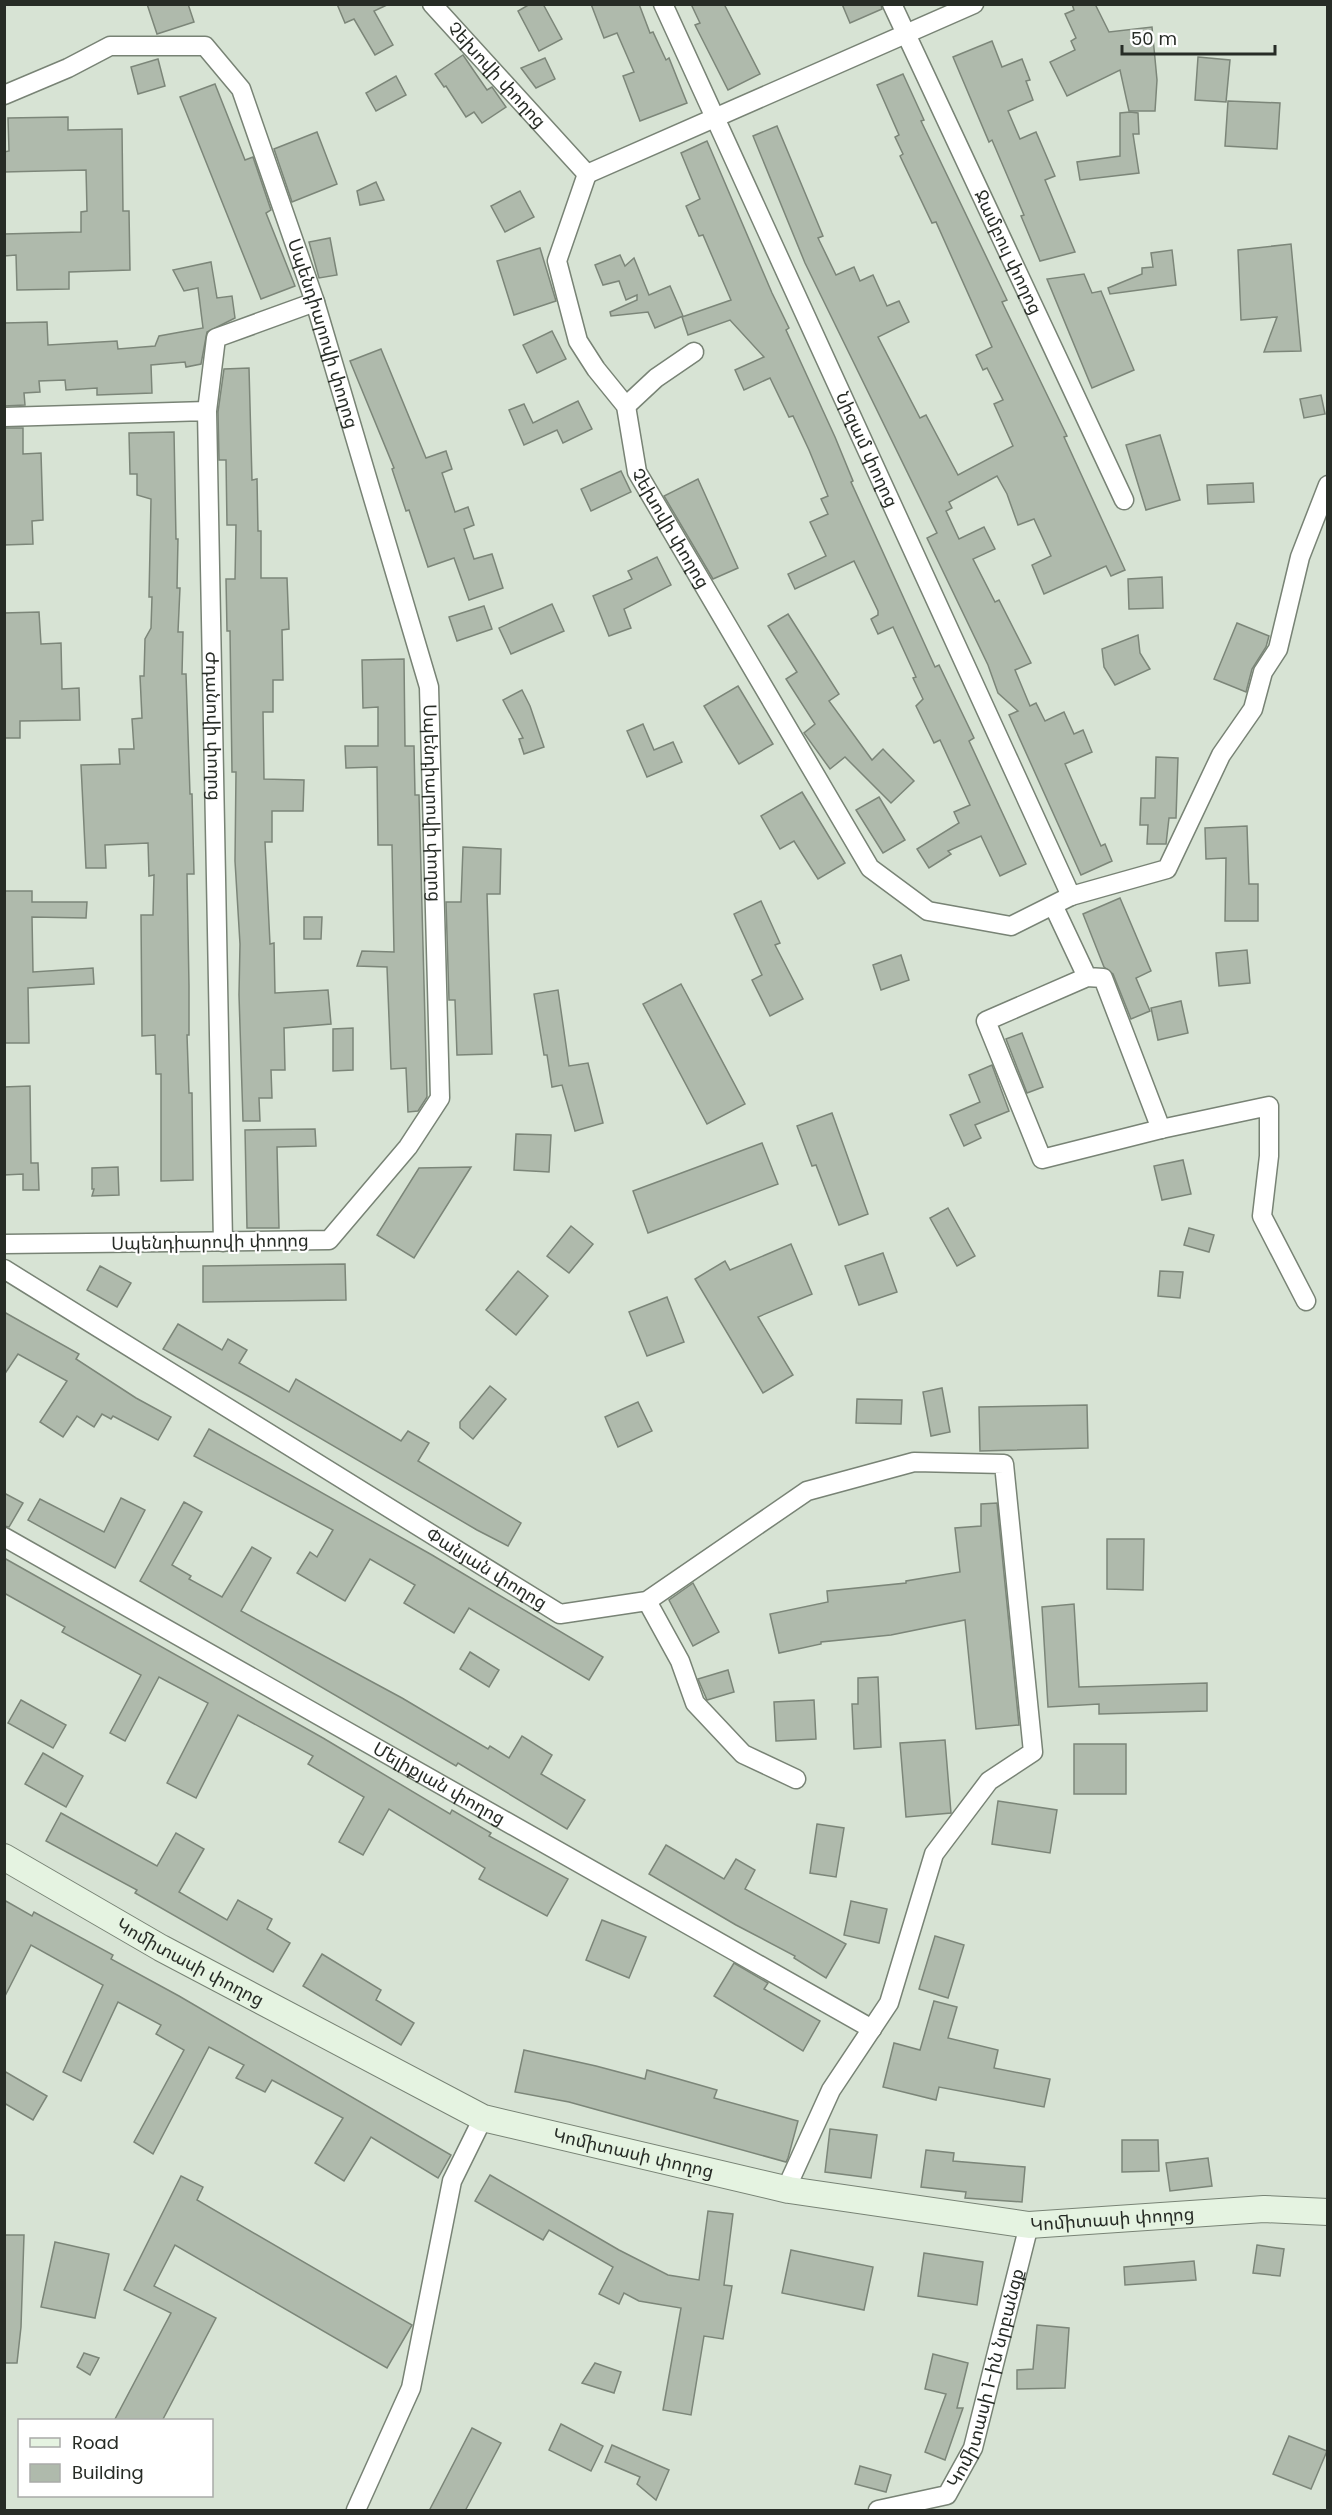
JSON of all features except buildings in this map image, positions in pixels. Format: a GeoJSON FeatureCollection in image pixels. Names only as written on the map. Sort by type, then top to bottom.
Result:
{"type":"FeatureCollection","features":[{"type":"Feature","properties":{"kind":"main road","name":"Կոմիտասի փողոց"},"geometry":{"type":"LineString","coordinates":[[4,1857],[161,1948],[483,2118],[786,2189],[1029,2225],[1264,2209],[1328,2212]]}},
{"type":"Feature","properties":{"kind":"street","name":"Չեխովի փողոց"},"geometry":{"type":"LineString","coordinates":[[432,4],[587,174],[557,261],[578,341],[596,369],[626,406],[637,472],[870,868],[928,911],[1011,926],[1054,907],[1071,896],[1167,869],[1221,755],[1253,709],[1263,672],[1278,649],[1300,557],[1328,485]]}},
{"type":"Feature","properties":{"kind":"street","name":"Նիզամ փողոց"},"geometry":{"type":"LineString","coordinates":[[663,4],[1071,896]]}},
{"type":"Feature","properties":{"kind":"street","name":"Ջամբուլ փողոց"},"geometry":{"type":"LineString","coordinates":[[892,4],[1124,500]]}},
{"type":"Feature","properties":{"kind":"street"},"geometry":{"type":"LineString","coordinates":[[587,174],[974,4]]}},
{"type":"Feature","properties":{"kind":"street","name":"Սպենդիարովի փողոց"},"geometry":{"type":"LineString","coordinates":[[4,95],[59,72],[110,46],[205,46],[241,89],[315,302],[429,687],[440,1098],[408,1147],[328,1240],[4,1244]]}},
{"type":"Feature","properties":{"kind":"street","name":"Ժդանովի փողոց"},"geometry":{"type":"LineString","coordinates":[[223,1242],[207,411],[216,338],[315,302]]}},
{"type":"Feature","properties":{"kind":"street"},"geometry":{"type":"LineString","coordinates":[[626,406],[656,378],[694,352]]}},
{"type":"Feature","properties":{"kind":"street"},"geometry":{"type":"LineString","coordinates":[[4,417],[207,411]]}},
{"type":"Feature","properties":{"kind":"street"},"geometry":{"type":"LineString","coordinates":[[1054,907],[1088,977]]}},
{"type":"Feature","properties":{"kind":"street"},"geometry":{"type":"LineString","coordinates":[[1161,1129],[1103,978],[1088,977],[986,1021],[1042,1159],[1161,1129],[1269,1106],[1269,1156],[1262,1216],[1306,1301]]}},
{"type":"Feature","properties":{"kind":"street","name":"Փանյան փողոց"},"geometry":{"type":"LineString","coordinates":[[4,1269],[560,1614],[647,1601],[807,1491],[914,1462],[1004,1464],[1033,1752],[989,1781],[934,1854],[889,2003],[872,2029]]}},
{"type":"Feature","properties":{"kind":"street","name":"Մելիքյան փողոց"},"geometry":{"type":"LineString","coordinates":[[4,1538],[872,2029]]}},
{"type":"Feature","properties":{"kind":"street"},"geometry":{"type":"LineString","coordinates":[[647,1601],[680,1661],[695,1703],[743,1754],[796,1779]]}},
{"type":"Feature","properties":{"kind":"street"},"geometry":{"type":"LineString","coordinates":[[786,2189],[831,2090],[872,2029]]}},
{"type":"Feature","properties":{"kind":"street"},"geometry":{"type":"LineString","coordinates":[[357,2511],[411,2388],[452,2181],[483,2118]]}},
{"type":"Feature","properties":{"kind":"street","name":"Կոմիտասի 1-ին նրբանցք"},"geometry":{"type":"LineString","coordinates":[[878,2511],[947,2495],[973,2448],[1029,2225]]}}]}
